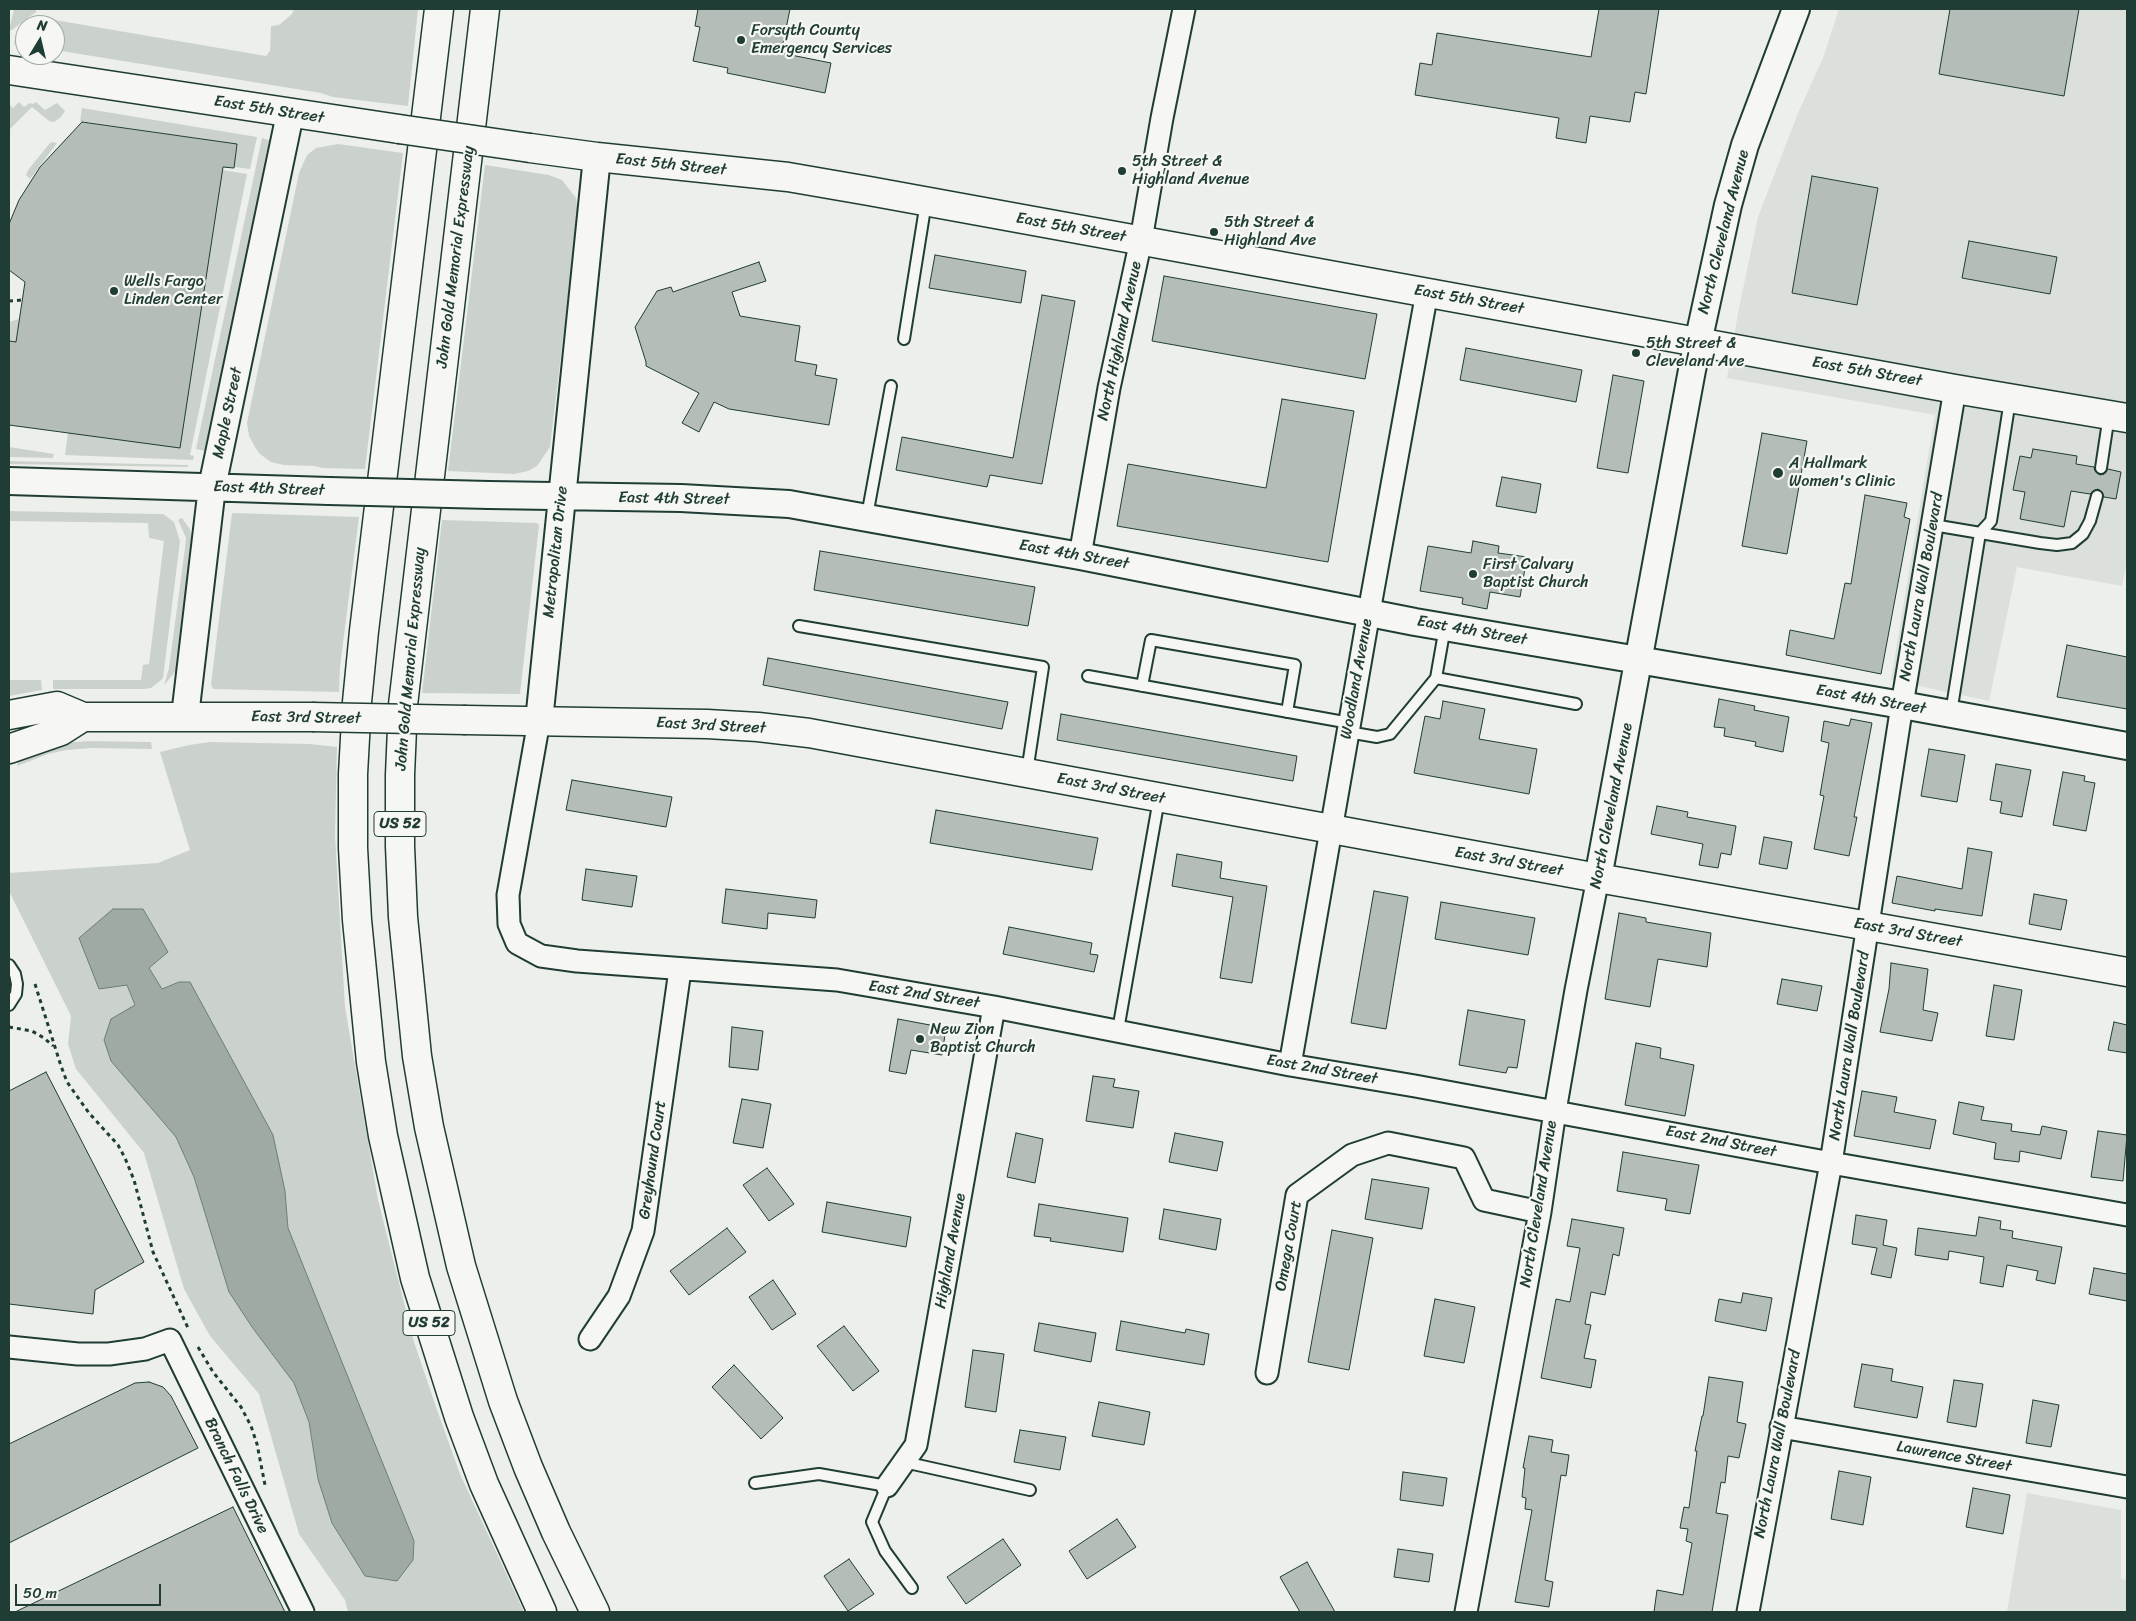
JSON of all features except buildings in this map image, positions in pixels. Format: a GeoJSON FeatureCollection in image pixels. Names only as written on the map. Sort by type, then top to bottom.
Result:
{"type":"FeatureCollection","features":[{"type":"Feature","properties":{"kind":"main road","name":"US 52"},"geometry":{"type":"LineString","coordinates":[[439,9],[357,702],[353,774],[353,848],[357,920],[371,1062],[383,1136],[416,1278],[459,1417],[506,1534],[542,1612]]}},
{"type":"Feature","properties":{"kind":"main road","name":"John Gold Memorial Expressway"},"geometry":{"type":"LineString","coordinates":[[485,9],[404,695],[400,775],[403,917],[409,987],[422,1083],[444,1198],[460,1266],[483,1342],[524,1457],[556,1532],[595,1612]]}},
{"type":"Feature","properties":{"kind":"main road","name":"East 5th Street"},"geometry":{"type":"LineString","coordinates":[[9,70],[290,114],[597,158],[788,177],[1955,389],[2118,416]]}},
{"type":"Feature","properties":{"kind":"main road","name":"East 3rd Street"},"geometry":{"type":"LineString","coordinates":[[9,715],[57,706],[83,717],[185,716],[707,724],[809,733],[1598,878],[2127,972]]}},
{"type":"Feature","properties":{"kind":"main road"},"geometry":{"type":"LineString","coordinates":[[9,749],[61,731],[83,717]]}},
{"type":"Feature","properties":{"kind":"street","name":"North Highland Avenue"},"geometry":{"type":"LineString","coordinates":[[1080,556],[1109,388],[1141,240],[1162,118],[1184,9]]}},
{"type":"Feature","properties":{"kind":"street","name":"North Cleveland Avenue"},"geometry":{"type":"LineString","coordinates":[[1466,1612],[1540,1212],[1554,1111],[1698,341],[1728,205],[1745,145],[1796,9]]}},
{"type":"Feature","properties":{"kind":"street","name":"Maple Street"},"geometry":{"type":"LineString","coordinates":[[185,716],[212,487],[290,114]]}},
{"type":"Feature","properties":{"kind":"street","name":"Metropolitan Drive"},"geometry":{"type":"LineString","coordinates":[[517,944],[509,924],[508,895],[539,721],[597,158]]}},
{"type":"Feature","properties":{"kind":"street","name":"Woodland Avenue"},"geometry":{"type":"LineString","coordinates":[[1290,1065],[1427,292]]}},
{"type":"Feature","properties":{"kind":"street","name":"North Laura Wall Boulevard"},"geometry":{"type":"LineString","coordinates":[[1748,1612],[1831,1163],[1902,705],[1955,389]]}},
{"type":"Feature","properties":{"kind":"street","name":"East 4th Street"},"geometry":{"type":"LineString","coordinates":[[9,481],[747,501],[789,504],[1080,556],[1445,627],[1902,705],[2127,746]]}},
{"type":"Feature","properties":{"kind":"street","name":"East 2nd Street"},"geometry":{"type":"LineString","coordinates":[[517,944],[541,956],[576,962],[837,980],[1118,1030],[1290,1065],[2127,1215]]}},
{"type":"Feature","properties":{"kind":"street","name":"Greyhound Court"},"geometry":{"type":"LineString","coordinates":[[590,1339],[619,1296],[643,1231],[680,970]]}},
{"type":"Feature","properties":{"kind":"street","name":"Highland Avenue"},"geometry":{"type":"LineString","coordinates":[[887,1486],[916,1445],[994,1007]]}},
{"type":"Feature","properties":{"kind":"street","name":"Omega Court"},"geometry":{"type":"LineString","coordinates":[[1267,1373],[1297,1194],[1352,1155],[1388,1143],[1464,1158],[1484,1200],[1540,1212]]}},
{"type":"Feature","properties":{"kind":"street","name":"Branch Falls Drive"},"geometry":{"type":"LineString","coordinates":[[9,1347],[78,1354],[109,1354],[145,1349],[170,1340],[303,1612]]}},
{"type":"Feature","properties":{"kind":"street","name":"Lawrence Street"},"geometry":{"type":"LineString","coordinates":[[1781,1427],[2127,1487]]}},
{"type":"Feature","properties":{"kind":"lane"},"geometry":{"type":"LineString","coordinates":[[904,339],[926,201]]}},
{"type":"Feature","properties":{"kind":"lane"},"geometry":{"type":"LineString","coordinates":[[867,517],[892,386]]}},
{"type":"Feature","properties":{"kind":"lane"},"geometry":{"type":"LineString","coordinates":[[1951,714],[1980,533],[1991,521],[2010,398]]}},
{"type":"Feature","properties":{"kind":"lane"},"geometry":{"type":"LineString","coordinates":[[2101,468],[2118,416]]}},
{"type":"Feature","properties":{"kind":"lane"},"geometry":{"type":"LineString","coordinates":[[1933,525],[2057,545],[2072,543],[2082,534],[2090,521],[2097,496]]}},
{"type":"Feature","properties":{"kind":"lane"},"geometry":{"type":"LineString","coordinates":[[799,626],[1043,668],[1026,773]]}},
{"type":"Feature","properties":{"kind":"lane"},"geometry":{"type":"LineString","coordinates":[[1088,676],[1288,712],[1377,737],[1390,734],[1436,678],[1445,627]]}},
{"type":"Feature","properties":{"kind":"lane"},"geometry":{"type":"LineString","coordinates":[[1142,686],[1150,640],[1296,665],[1288,712]]}},
{"type":"Feature","properties":{"kind":"lane"},"geometry":{"type":"LineString","coordinates":[[1436,678],[1576,704]]}},
{"type":"Feature","properties":{"kind":"lane"},"geometry":{"type":"LineString","coordinates":[[1118,1030],[1147,856],[1159,798]]}},
{"type":"Feature","properties":{"kind":"lane"},"geometry":{"type":"LineString","coordinates":[[9,965],[15,974],[17,984],[16,994],[9,1005]]}},
{"type":"Feature","properties":{"kind":"lane"},"geometry":{"type":"LineString","coordinates":[[904,1462],[1030,1490]]}},
{"type":"Feature","properties":{"kind":"lane"},"geometry":{"type":"LineString","coordinates":[[755,1483],[819,1474],[887,1486],[872,1522],[885,1551],[912,1588]]}},
{"type":"Feature","properties":{"kind":"path"},"geometry":{"type":"LineString","coordinates":[[9,301],[22,300]]}},
{"type":"Feature","properties":{"kind":"path"},"geometry":{"type":"LineString","coordinates":[[35,984],[67,1082],[76,1097],[118,1144],[125,1158],[134,1180],[153,1252],[189,1329]]}},
{"type":"Feature","properties":{"kind":"path"},"geometry":{"type":"LineString","coordinates":[[9,1027],[32,1031],[44,1038],[55,1048]]}},
{"type":"Feature","properties":{"kind":"path"},"geometry":{"type":"LineString","coordinates":[[197,1345],[213,1372],[241,1407],[251,1426],[257,1444],[265,1486]]}},
{"type":"Feature","properties":{"kind":"shaded area"},"geometry":{"type":"Polygon","coordinates":[[[14,9],[36,9],[36,12],[32,15],[15,15],[15,28],[9,30],[14,9]]]}},
{"type":"Feature","properties":{"kind":"shaded area"},"geometry":{"type":"Polygon","coordinates":[[[294,9],[418,9],[408,106],[333,97],[321,93],[65,52],[65,22],[266,56],[270,51],[271,26],[279,25],[292,14],[294,9]]]}},
{"type":"Feature","properties":{"kind":"shaded area"},"geometry":{"type":"Polygon","coordinates":[[[1839,9],[2127,9],[2127,560],[2122,586],[2017,567],[1989,701],[1891,680],[1935,415],[1727,378],[1758,217],[1798,113],[1823,58],[1839,9]]]}},
{"type":"Feature","properties":{"kind":"shaded area"},"geometry":{"type":"Polygon","coordinates":[[[19,102],[24,107],[36,102],[45,110],[57,103],[65,111],[54,122],[49,121],[32,107],[9,130],[9,104],[13,108],[19,102]]]}},
{"type":"Feature","properties":{"kind":"shaded area"},"geometry":{"type":"Polygon","coordinates":[[[82,108],[257,137],[250,169],[234,167],[237,144],[80,121],[82,108]]]}},
{"type":"Feature","properties":{"kind":"shaded area"},"geometry":{"type":"Polygon","coordinates":[[[262,138],[271,141],[206,451],[196,449],[262,138]]]}},
{"type":"Feature","properties":{"kind":"shaded area"},"geometry":{"type":"Polygon","coordinates":[[[50,143],[57,143],[30,179],[26,175],[28,170],[50,143]]]}},
{"type":"Feature","properties":{"kind":"shaded area"},"geometry":{"type":"Polygon","coordinates":[[[338,144],[403,153],[365,469],[323,468],[271,462],[260,454],[255,447],[249,436],[247,423],[299,173],[307,155],[316,148],[338,144]]]}},
{"type":"Feature","properties":{"kind":"shaded area"},"geometry":{"type":"Polygon","coordinates":[[[485,165],[549,175],[562,180],[576,198],[578,214],[550,447],[537,466],[528,471],[514,474],[448,471],[485,165]]]}},
{"type":"Feature","properties":{"kind":"shaded area"},"geometry":{"type":"Polygon","coordinates":[[[222,170],[247,174],[190,455],[194,456],[193,460],[65,455],[68,433],[222,170]]]}},
{"type":"Feature","properties":{"kind":"shaded area"},"geometry":{"type":"Polygon","coordinates":[[[19,319],[16,342],[9,341],[9,322],[19,319]]]}},
{"type":"Feature","properties":{"kind":"shaded area"},"geometry":{"type":"Polygon","coordinates":[[[9,447],[54,454],[53,458],[9,457],[9,447]]]}},
{"type":"Feature","properties":{"kind":"shaded area"},"geometry":{"type":"Polygon","coordinates":[[[9,461],[188,465],[188,467],[9,464],[9,461]]]}},
{"type":"Feature","properties":{"kind":"shaded area"},"geometry":{"type":"Polygon","coordinates":[[[9,511],[163,514],[174,522],[180,541],[163,678],[160,681],[151,688],[144,689],[53,689],[53,680],[141,680],[143,665],[149,664],[164,541],[149,538],[148,523],[9,521],[9,511]]]}},
{"type":"Feature","properties":{"kind":"shaded area"},"geometry":{"type":"Polygon","coordinates":[[[232,513],[359,517],[340,667],[339,692],[213,689],[211,684],[232,513]]]}},
{"type":"Feature","properties":{"kind":"shaded area"},"geometry":{"type":"Polygon","coordinates":[[[182,518],[190,529],[193,548],[178,664],[175,672],[164,685],[169,668],[185,548],[186,538],[178,520],[182,518]]]}},
{"type":"Feature","properties":{"kind":"shaded area"},"geometry":{"type":"Polygon","coordinates":[[[442,520],[537,523],[539,525],[520,694],[422,693],[442,520]]]}},
{"type":"Feature","properties":{"kind":"shaded area"},"geometry":{"type":"Polygon","coordinates":[[[9,680],[41,680],[42,690],[9,696],[9,680]]]}},
{"type":"Feature","properties":{"kind":"shaded area"},"geometry":{"type":"Polygon","coordinates":[[[90,741],[151,742],[152,749],[92,748],[66,750],[48,754],[17,766],[19,757],[60,743],[90,741]]]}},
{"type":"Feature","properties":{"kind":"shaded area"},"geometry":{"type":"Polygon","coordinates":[[[210,742],[310,744],[337,747],[335,835],[345,1007],[378,1200],[414,1342],[436,1407],[460,1474],[524,1612],[348,1612],[345,1600],[299,1534],[259,1394],[210,1336],[184,1289],[144,1153],[76,1069],[68,1044],[71,1016],[9,891],[9,873],[158,863],[190,850],[160,752],[210,742]],[[167,952],[127,985],[135,1006],[111,1061],[176,1137],[194,1177],[229,1292],[252,1327],[294,1383],[309,1422],[318,1479],[332,1523],[365,1576],[288,1228],[285,1191],[179,982],[162,989],[148,968],[167,952]]]}},
{"type":"Feature","properties":{"kind":"shaded area"},"geometry":{"type":"Polygon","coordinates":[[[113,909],[143,909],[168,952],[149,968],[162,989],[179,982],[190,982],[273,1135],[285,1191],[288,1228],[414,1541],[413,1560],[397,1581],[365,1576],[332,1523],[318,1479],[309,1422],[294,1383],[252,1327],[229,1292],[194,1177],[176,1137],[111,1061],[104,1040],[111,1019],[135,1005],[127,985],[99,989],[79,938],[113,909]]]}},
{"type":"Feature","properties":{"kind":"shaded area"},"geometry":{"type":"Polygon","coordinates":[[[2027,1493],[2121,1510],[2121,1579],[2127,1580],[2127,1612],[2007,1612],[2027,1493]]]}},
{"type":"Feature","properties":{"kind":"place","name":"Forsyth County Emergency Services"},"geometry":{"type":"Point","coordinates":[741,40]}},
{"type":"Feature","properties":{"kind":"place","name":"5th Street & Highland Avenue"},"geometry":{"type":"Point","coordinates":[1122,171]}},
{"type":"Feature","properties":{"kind":"place","name":"5th Street & Highland Ave"},"geometry":{"type":"Point","coordinates":[1214,232]}},
{"type":"Feature","properties":{"kind":"place","name":"Wells Fargo Linden Center"},"geometry":{"type":"Point","coordinates":[114,291]}},
{"type":"Feature","properties":{"kind":"place","name":"5th Street & Cleveland Ave"},"geometry":{"type":"Point","coordinates":[1636,353]}},
{"type":"Feature","properties":{"kind":"place","name":"A Hallmark Women's Clinic"},"geometry":{"type":"Point","coordinates":[1778,473]}},
{"type":"Feature","properties":{"kind":"place","name":"First Calvary Baptist Church"},"geometry":{"type":"Point","coordinates":[1473,574]}},
{"type":"Feature","properties":{"kind":"place","name":"New Zion Baptist Church"},"geometry":{"type":"Point","coordinates":[920,1039]}}]}
